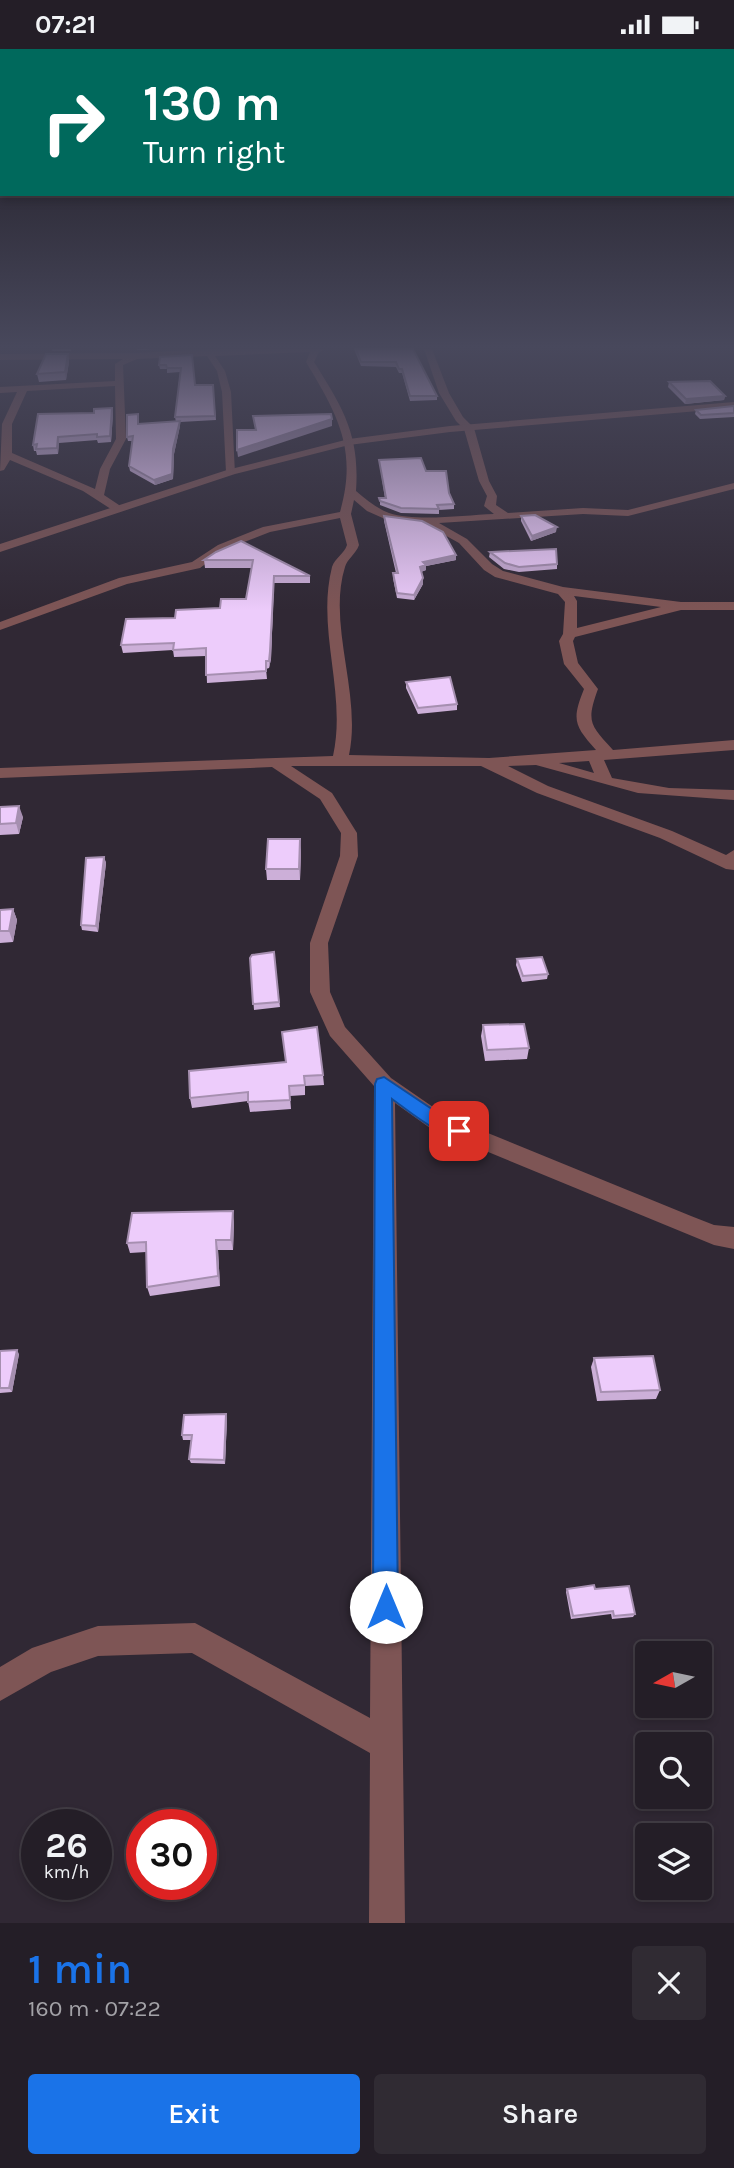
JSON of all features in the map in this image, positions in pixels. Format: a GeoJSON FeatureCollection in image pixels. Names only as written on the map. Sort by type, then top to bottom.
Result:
{"type":"FeatureCollection","features":[{"type":"Feature","properties":{"kind":"street"},"geometry":{"type":"LineString","coordinates":[[0,468],[7,455],[5,436]]}},
{"type":"Feature","properties":{"kind":"street"},"geometry":{"type":"LineString","coordinates":[[99,495],[105,468],[121,436]]}},
{"type":"Feature","properties":{"kind":"street"},"geometry":{"type":"LineString","coordinates":[[227,436],[230,472]]}},
{"type":"Feature","properties":{"kind":"street"},"geometry":{"type":"LineString","coordinates":[[340,760],[346,714],[335,628],[335,591],[339,564],[351,551],[353,540],[345,514],[351,492],[353,460],[347,436]]}},
{"type":"Feature","properties":{"kind":"street"},"geometry":{"type":"LineString","coordinates":[[0,548],[230,472],[349,442],[397,436]]}},
{"type":"Feature","properties":{"kind":"street"},"geometry":{"type":"LineString","coordinates":[[471,436],[484,481],[492,496],[491,506],[506,517]]}},
{"type":"Feature","properties":{"kind":"street"},"geometry":{"type":"LineString","coordinates":[[7,455],[99,495],[118,509]]}},
{"type":"Feature","properties":{"kind":"street"},"geometry":{"type":"LineString","coordinates":[[351,492],[371,509],[389,517],[426,520],[583,511],[628,513],[734,486]]}},
{"type":"Feature","properties":{"kind":"street"},"geometry":{"type":"LineString","coordinates":[[0,626],[123,580],[195,565],[222,547],[267,529],[345,514]]}},
{"type":"Feature","properties":{"kind":"street"},"geometry":{"type":"LineString","coordinates":[[426,520],[463,541],[488,567],[499,574],[562,591],[681,606],[734,606]]}},
{"type":"Feature","properties":{"kind":"street"},"geometry":{"type":"LineString","coordinates":[[562,591],[571,601],[570,634],[566,648],[571,664],[591,689],[583,710],[584,727],[600,754],[606,781]]}},
{"type":"Feature","properties":{"kind":"street"},"geometry":{"type":"LineString","coordinates":[[570,634],[681,606]]}},
{"type":"Feature","properties":{"kind":"street"},"geometry":{"type":"LineString","coordinates":[[0,773],[340,760],[531,761],[734,745]]}},
{"type":"Feature","properties":{"kind":"street"},"geometry":{"type":"LineString","coordinates":[[483,761],[503,767],[551,793],[733,862]]}},
{"type":"Feature","properties":{"kind":"street"},"geometry":{"type":"LineString","coordinates":[[531,761],[633,789],[734,795]]}},
{"type":"Feature","properties":{"kind":"street"},"geometry":{"type":"LineString","coordinates":[[277,764],[326,796],[349,834],[349,856],[319,943],[320,992],[337,1031],[384,1084],[438,1122],[683,1223],[714,1235],[734,1238]]}},
{"type":"Feature","properties":{"kind":"street"},"geometry":{"type":"LineString","coordinates":[[384,1084],[387,1923]]}},
{"type":"Feature","properties":{"kind":"street"},"geometry":{"type":"LineString","coordinates":[[0,1685],[43,1659],[98,1641],[195,1638],[386,1744]]}},
{"type":"Feature","properties":{"kind":"building"},"geometry":{"type":"Polygon","coordinates":[[[34,436],[65,436],[58,437],[57,448],[36,449],[37,444],[33,445],[34,436]]]}},
{"type":"Feature","properties":{"kind":"building"},"geometry":{"type":"Polygon","coordinates":[[[133,436],[176,436],[172,474],[154,480],[129,466],[133,436]]]}},
{"type":"Feature","properties":{"kind":"building"},"geometry":{"type":"Polygon","coordinates":[[[237,436],[279,436],[237,450],[237,436]]]}},
{"type":"Feature","properties":{"kind":"building"},"geometry":{"type":"Polygon","coordinates":[[[421,458],[426,471],[446,471],[449,493],[454,504],[437,505],[439,509],[401,508],[380,501],[379,498],[386,498],[379,460],[421,458]]]}},
{"type":"Feature","properties":{"kind":"building"},"geometry":{"type":"Polygon","coordinates":[[[535,515],[557,527],[532,536],[521,516],[535,515]]]}},
{"type":"Feature","properties":{"kind":"building"},"geometry":{"type":"Polygon","coordinates":[[[384,516],[422,521],[443,532],[456,555],[423,562],[426,565],[420,567],[423,578],[414,595],[397,593],[393,573],[398,573],[384,516]]]}},
{"type":"Feature","properties":{"kind":"building"},"geometry":{"type":"Polygon","coordinates":[[[241,541],[310,576],[274,576],[270,651],[266,671],[206,675],[206,648],[173,650],[174,643],[121,645],[126,619],[175,618],[176,610],[220,608],[221,599],[246,599],[253,560],[204,560],[241,541]]]}},
{"type":"Feature","properties":{"kind":"building"},"geometry":{"type":"Polygon","coordinates":[[[556,549],[557,564],[519,567],[505,563],[490,552],[556,549]]]}},
{"type":"Feature","properties":{"kind":"building"},"geometry":{"type":"Polygon","coordinates":[[[450,677],[457,704],[418,708],[406,682],[450,677]]]}},
{"type":"Feature","properties":{"kind":"building"},"geometry":{"type":"Polygon","coordinates":[[[19,806],[16,823],[0,824],[0,807],[19,806]]]}},
{"type":"Feature","properties":{"kind":"building"},"geometry":{"type":"Polygon","coordinates":[[[268,839],[300,839],[299,869],[266,869],[268,839]]]}},
{"type":"Feature","properties":{"kind":"building"},"geometry":{"type":"Polygon","coordinates":[[[104,857],[96,926],[81,925],[86,858],[104,857]]]}},
{"type":"Feature","properties":{"kind":"building"},"geometry":{"type":"Polygon","coordinates":[[[13,909],[9,931],[0,931],[0,910],[13,909]]]}},
{"type":"Feature","properties":{"kind":"building"},"geometry":{"type":"Polygon","coordinates":[[[274,952],[279,1002],[253,1004],[250,958],[252,955],[274,952]]]}},
{"type":"Feature","properties":{"kind":"building"},"geometry":{"type":"Polygon","coordinates":[[[542,957],[548,974],[523,976],[517,959],[542,957]]]}},
{"type":"Feature","properties":{"kind":"building"},"geometry":{"type":"Polygon","coordinates":[[[524,1024],[529,1048],[487,1050],[483,1025],[524,1024]]]}},
{"type":"Feature","properties":{"kind":"building"},"geometry":{"type":"Polygon","coordinates":[[[317,1027],[323,1075],[304,1076],[305,1085],[289,1086],[290,1100],[248,1102],[248,1092],[190,1098],[189,1071],[286,1062],[282,1032],[317,1027]]]}},
{"type":"Feature","properties":{"kind":"building"},"geometry":{"type":"Polygon","coordinates":[[[233,1211],[231,1240],[216,1240],[218,1276],[147,1287],[146,1242],[127,1243],[132,1213],[233,1211]]]}},
{"type":"Feature","properties":{"kind":"building"},"geometry":{"type":"Polygon","coordinates":[[[17,1350],[9,1388],[0,1388],[0,1351],[17,1350]]]}},
{"type":"Feature","properties":{"kind":"building"},"geometry":{"type":"Polygon","coordinates":[[[653,1356],[660,1390],[601,1392],[594,1358],[653,1356]]]}},
{"type":"Feature","properties":{"kind":"building"},"geometry":{"type":"Polygon","coordinates":[[[226,1414],[224,1460],[189,1459],[192,1435],[182,1435],[184,1415],[226,1414]]]}},
{"type":"Feature","properties":{"kind":"building"},"geometry":{"type":"Polygon","coordinates":[[[594,1585],[595,1589],[629,1586],[635,1614],[614,1616],[613,1611],[573,1616],[567,1589],[594,1585]]]}},
{"type":"Feature","properties":{"kind":"route"},"geometry":{"type":"LineString","coordinates":[[386,1607],[384,1084],[438,1122],[459,1131]]}}]}
